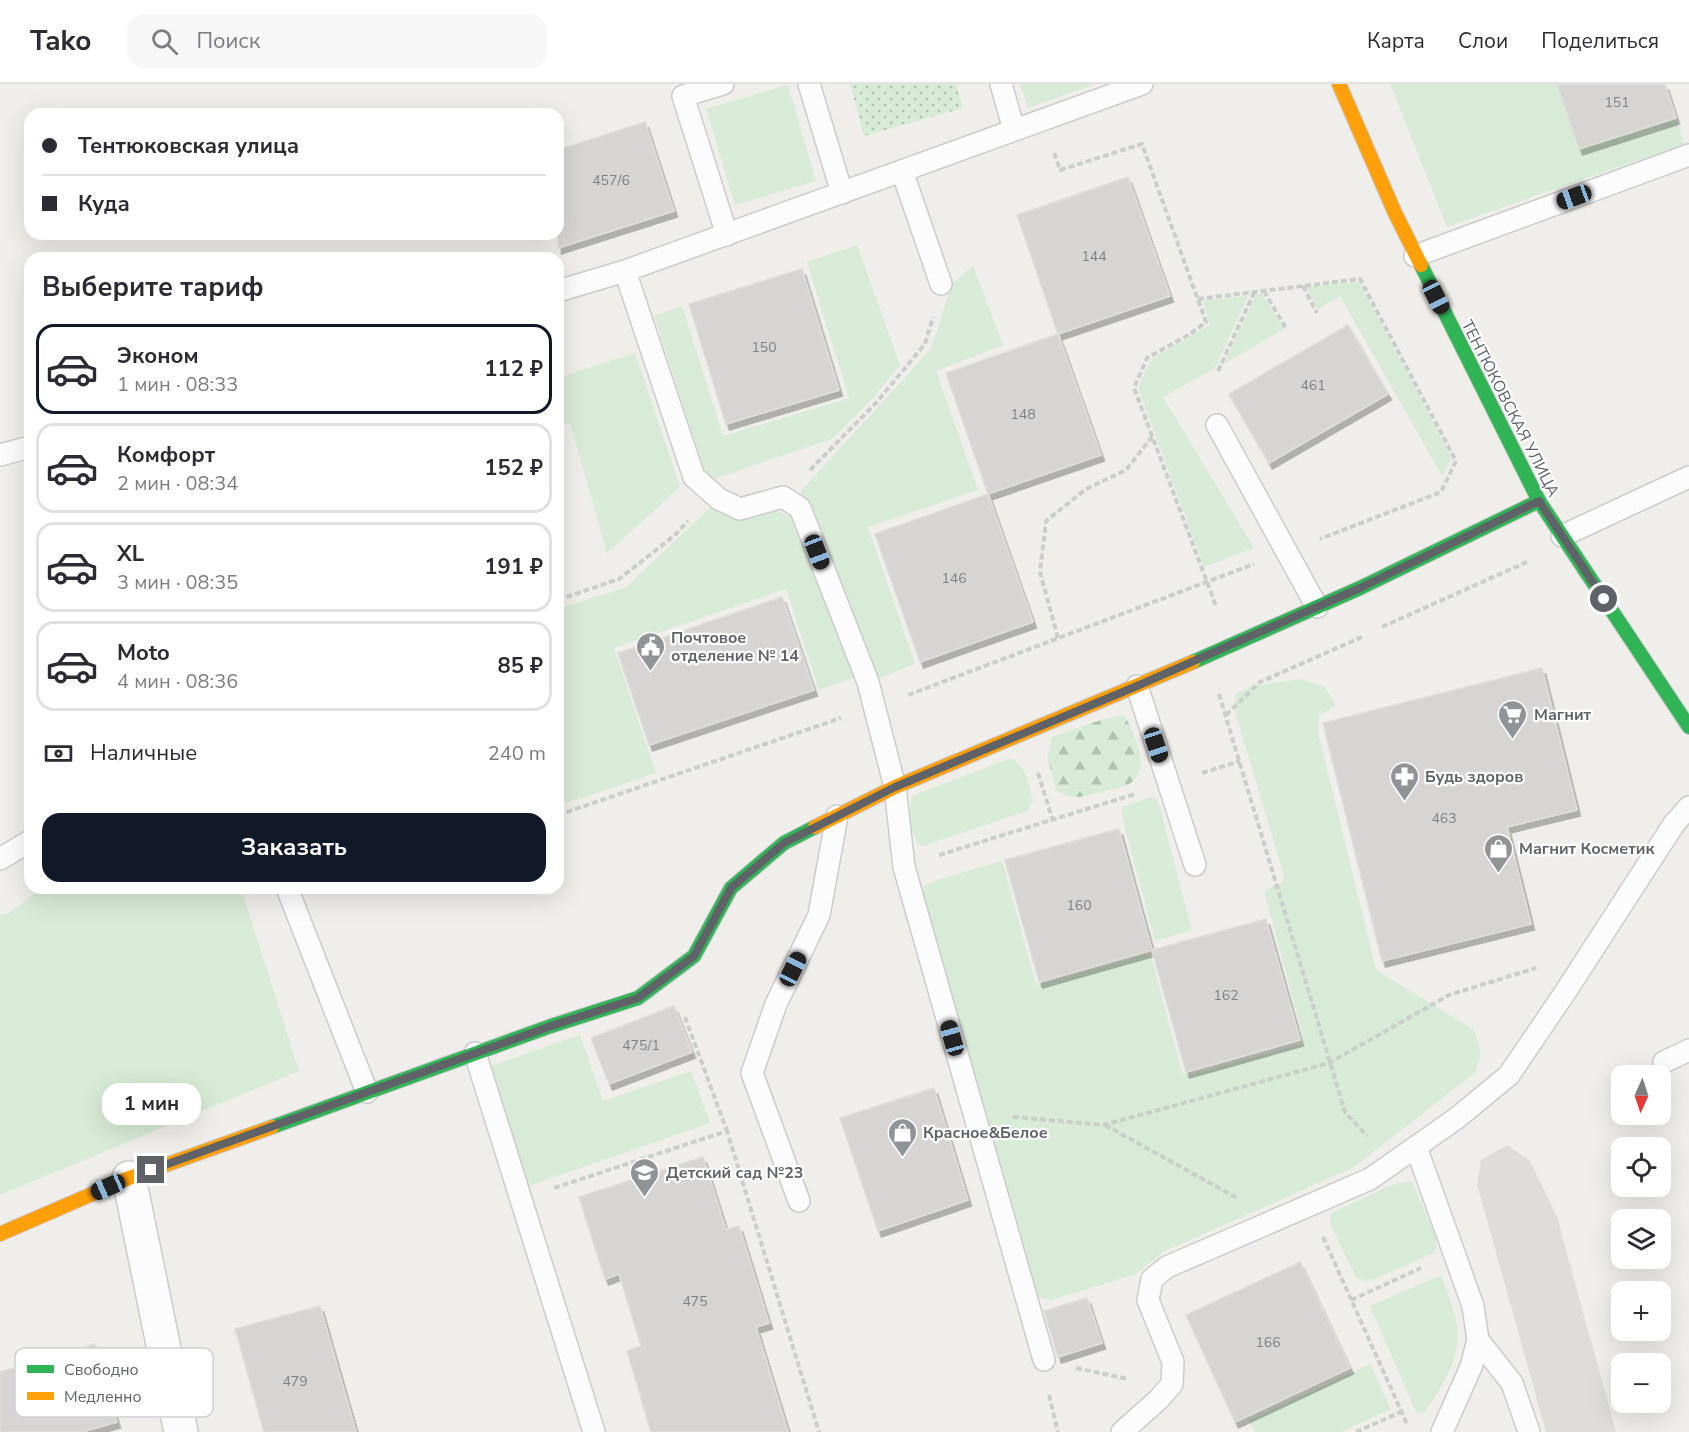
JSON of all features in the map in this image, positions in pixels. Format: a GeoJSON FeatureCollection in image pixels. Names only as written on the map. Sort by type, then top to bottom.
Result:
{"type":"FeatureCollection","features":[{"type":"Feature","properties":{"kind":"street","name":"ТЕНТЮКОВСКАЯ УЛИЦА"},"geometry":{"type":"LineString","coordinates":[[1339,84],[1415,256],[1539,501],[1689,727]]}},
{"type":"Feature","properties":{"kind":"street"},"geometry":{"type":"LineString","coordinates":[[0,1234],[129,1178],[476,1053],[638,998],[694,956],[731,888],[784,843],[895,787],[1208,656],[1360,588],[1539,501]]}},
{"type":"Feature","properties":{"kind":"street"},"geometry":{"type":"LineString","coordinates":[[129,1178],[164,1348]]}},
{"type":"Feature","properties":{"kind":"street"},"geometry":{"type":"LineString","coordinates":[[178,1417],[181,1432]]}},
{"type":"Feature","properties":{"kind":"lane"},"geometry":{"type":"LineString","coordinates":[[723,84],[683,96],[727,235]]}},
{"type":"Feature","properties":{"kind":"lane"},"geometry":{"type":"LineString","coordinates":[[809,84],[842,192]]}},
{"type":"Feature","properties":{"kind":"lane"},"geometry":{"type":"LineString","coordinates":[[1001,84],[1014,130]]}},
{"type":"Feature","properties":{"kind":"lane"},"geometry":{"type":"LineString","coordinates":[[564,289],[625,271],[727,235],[1142,84]]}},
{"type":"Feature","properties":{"kind":"lane"},"geometry":{"type":"LineString","coordinates":[[1415,256],[1689,155]]}},
{"type":"Feature","properties":{"kind":"lane"},"geometry":{"type":"LineString","coordinates":[[902,171],[941,284]]}},
{"type":"Feature","properties":{"kind":"lane"},"geometry":{"type":"LineString","coordinates":[[625,271],[694,477],[719,500],[740,508],[783,497],[800,508],[868,682],[895,787],[904,867],[1044,1360]]}},
{"type":"Feature","properties":{"kind":"lane"},"geometry":{"type":"LineString","coordinates":[[1217,425],[1317,607]]}},
{"type":"Feature","properties":{"kind":"lane"},"geometry":{"type":"LineString","coordinates":[[0,455],[24,449]]}},
{"type":"Feature","properties":{"kind":"lane"},"geometry":{"type":"LineString","coordinates":[[1565,540],[1689,477]]}},
{"type":"Feature","properties":{"kind":"lane"},"geometry":{"type":"LineString","coordinates":[[1137,686],[1195,865]]}},
{"type":"Feature","properties":{"kind":"lane"},"geometry":{"type":"LineString","coordinates":[[1122,1432],[1159,1399],[1172,1384],[1173,1362],[1148,1300],[1152,1279],[1167,1268],[1370,1179],[1457,1118],[1509,1075],[1674,824],[1689,807]]}},
{"type":"Feature","properties":{"kind":"lane"},"geometry":{"type":"LineString","coordinates":[[799,1201],[753,1073],[776,1004],[819,915],[837,816]]}},
{"type":"Feature","properties":{"kind":"lane"},"geometry":{"type":"LineString","coordinates":[[0,859],[24,845]]}},
{"type":"Feature","properties":{"kind":"lane"},"geometry":{"type":"LineString","coordinates":[[289,894],[366,1092]]}},
{"type":"Feature","properties":{"kind":"lane"},"geometry":{"type":"LineString","coordinates":[[1664,1062],[1689,1050]]}},
{"type":"Feature","properties":{"kind":"lane"},"geometry":{"type":"LineString","coordinates":[[476,1053],[594,1432]]}},
{"type":"Feature","properties":{"kind":"lane"},"geometry":{"type":"LineString","coordinates":[[1416,1148],[1473,1306],[1478,1340],[1471,1367],[1442,1432]]}},
{"type":"Feature","properties":{"kind":"lane"},"geometry":{"type":"LineString","coordinates":[[1478,1340],[1512,1383],[1529,1432]]}},
{"type":"Feature","properties":{"kind":"path"},"geometry":{"type":"LineString","coordinates":[[1043,120],[1060,170],[1142,144],[1198,298],[1206,322],[1190,334],[1147,358],[1134,388],[1231,646]]}},
{"type":"Feature","properties":{"kind":"path"},"geometry":{"type":"LineString","coordinates":[[564,813],[874,707],[1207,583],[1441,492],[1456,461],[1360,279],[1198,298]]}},
{"type":"Feature","properties":{"kind":"path"},"geometry":{"type":"LineString","coordinates":[[783,497],[876,404],[925,344],[941,284]]}},
{"type":"Feature","properties":{"kind":"path"},"geometry":{"type":"LineString","coordinates":[[1303,286],[1317,313]]}},
{"type":"Feature","properties":{"kind":"path"},"geometry":{"type":"LineString","coordinates":[[1264,291],[1287,330]]}},
{"type":"Feature","properties":{"kind":"path"},"geometry":{"type":"LineString","coordinates":[[1218,371],[1254,292]]}},
{"type":"Feature","properties":{"kind":"path"},"geometry":{"type":"LineString","coordinates":[[1058,638],[1040,572],[1046,521],[1086,489],[1126,470],[1152,436]]}},
{"type":"Feature","properties":{"kind":"path"},"geometry":{"type":"LineString","coordinates":[[564,598],[619,579],[674,536],[714,494]]}},
{"type":"Feature","properties":{"kind":"path"},"geometry":{"type":"LineString","coordinates":[[1373,632],[1565,540]]}},
{"type":"Feature","properties":{"kind":"path"},"geometry":{"type":"LineString","coordinates":[[1226,715],[1260,682],[1362,636]]}},
{"type":"Feature","properties":{"kind":"path"},"geometry":{"type":"LineString","coordinates":[[1208,656],[1345,1112],[1361,1132],[1397,1161]]}},
{"type":"Feature","properties":{"kind":"path"},"geometry":{"type":"LineString","coordinates":[[904,867],[1052,818],[1169,783]]}},
{"type":"Feature","properties":{"kind":"path"},"geometry":{"type":"LineString","coordinates":[[974,1113],[1104,1125],[1329,1063],[1449,994],[1592,951]]}},
{"type":"Feature","properties":{"kind":"path"},"geometry":{"type":"LineString","coordinates":[[669,975],[727,1131],[819,1432]]}},
{"type":"Feature","properties":{"kind":"path"},"geometry":{"type":"LineString","coordinates":[[1104,1125],[1277,1220]]}},
{"type":"Feature","properties":{"kind":"path"},"geometry":{"type":"LineString","coordinates":[[522,1198],[727,1131]]}},
{"type":"Feature","properties":{"kind":"path"},"geometry":{"type":"LineString","coordinates":[[1309,1206],[1410,1432]]}},
{"type":"Feature","properties":{"kind":"path"},"geometry":{"type":"LineString","coordinates":[[1351,1299],[1454,1253]]}},
{"type":"Feature","properties":{"kind":"path"},"geometry":{"type":"LineString","coordinates":[[1044,1360],[1123,1379]]}},
{"type":"Feature","properties":{"kind":"path"},"geometry":{"type":"LineString","coordinates":[[1356,1432],[1401,1412]]}},
{"type":"Feature","properties":{"kind":"shaded area"},"geometry":{"type":"Polygon","coordinates":[[[1507,1145],[1530,1161],[1557,1217],[1616,1432],[1546,1432],[1477,1184],[1481,1160],[1507,1145]]]}},
{"type":"Feature","properties":{"kind":"green space"},"geometry":{"type":"Polygon","coordinates":[[[850,84],[956,84],[963,108],[864,136],[850,84]]]}},
{"type":"Feature","properties":{"kind":"green space"},"geometry":{"type":"Polygon","coordinates":[[[1020,84],[1096,84],[1028,108],[1020,84]]]}},
{"type":"Feature","properties":{"kind":"green space"},"geometry":{"type":"Polygon","coordinates":[[[1390,84],[1557,84],[1579,149],[1676,118],[1684,144],[1447,227],[1390,84]]]}},
{"type":"Feature","properties":{"kind":"green space"},"geometry":{"type":"Polygon","coordinates":[[[788,85],[816,181],[735,205],[706,109],[788,85]]]}},
{"type":"Feature","properties":{"kind":"green space"},"geometry":{"type":"Polygon","coordinates":[[[857,245],[900,365],[873,398],[832,439],[714,479],[704,469],[654,316],[682,306],[723,436],[849,398],[807,262],[857,245]]]}},
{"type":"Feature","properties":{"kind":"green space"},"geometry":{"type":"Polygon","coordinates":[[[973,266],[1003,345],[936,371],[978,490],[868,527],[915,664],[875,680],[801,491],[931,349],[952,284],[973,266]]]}},
{"type":"Feature","properties":{"kind":"green space"},"geometry":{"type":"Polygon","coordinates":[[[1359,282],[1452,458],[1442,476],[1340,296],[1318,309],[1306,287],[1359,282]]]}},
{"type":"Feature","properties":{"kind":"green space"},"geometry":{"type":"Polygon","coordinates":[[[1262,294],[1284,329],[1224,364],[1256,295],[1262,294]]]}},
{"type":"Feature","properties":{"kind":"green space"},"geometry":{"type":"Polygon","coordinates":[[[1248,296],[1215,368],[1163,397],[1254,548],[1204,567],[1138,388],[1151,359],[1210,325],[1203,301],[1248,296]]]}},
{"type":"Feature","properties":{"kind":"green space"},"geometry":{"type":"Polygon","coordinates":[[[635,353],[680,487],[607,553],[570,423],[564,424],[564,376],[635,353]]]}},
{"type":"Feature","properties":{"kind":"green space"},"geometry":{"type":"Polygon","coordinates":[[[711,507],[734,519],[776,510],[790,517],[856,677],[819,690],[786,589],[614,648],[656,773],[564,804],[564,607],[626,587],[711,507]]]}},
{"type":"Feature","properties":{"kind":"green space"},"geometry":{"type":"Polygon","coordinates":[[[1301,679],[1325,687],[1336,705],[1319,716],[1318,732],[1376,970],[1474,1030],[1481,1052],[1476,1072],[1354,1167],[1165,1251],[1134,1275],[1051,1300],[1037,1297],[921,899],[921,888],[934,881],[1000,861],[1003,864],[1038,985],[1148,954],[1151,956],[1182,1072],[1188,1075],[1302,1044],[1303,1037],[1264,892],[1283,882],[1284,876],[1234,708],[1236,694],[1252,686],[1301,679]]]}},
{"type":"Feature","properties":{"kind":"green space"},"geometry":{"type":"Polygon","coordinates":[[[1124,715],[1136,741],[1141,760],[1136,778],[1123,787],[1085,796],[1068,796],[1057,791],[1047,758],[1052,737],[1101,720],[1124,715]]]}},
{"type":"Feature","properties":{"kind":"green space"},"geometry":{"type":"Polygon","coordinates":[[[1011,758],[1020,766],[1028,782],[1033,801],[1027,811],[921,847],[910,823],[912,796],[1011,758]]]}},
{"type":"Feature","properties":{"kind":"green space"},"geometry":{"type":"Polygon","coordinates":[[[1151,797],[1158,801],[1192,930],[1155,941],[1121,813],[1123,807],[1151,797]]]}},
{"type":"Feature","properties":{"kind":"green space"},"geometry":{"type":"Polygon","coordinates":[[[34,894],[243,894],[299,1071],[0,1195],[0,915],[9,913],[34,894]]]}},
{"type":"Feature","properties":{"kind":"green space"},"geometry":{"type":"Polygon","coordinates":[[[580,1035],[603,1101],[691,1071],[710,1123],[529,1186],[488,1067],[580,1035]]]}},
{"type":"Feature","properties":{"kind":"green space"},"geometry":{"type":"Polygon","coordinates":[[[1412,1181],[1436,1237],[1436,1248],[1432,1254],[1372,1280],[1364,1281],[1356,1277],[1330,1224],[1330,1216],[1333,1212],[1394,1184],[1412,1181]]]}},
{"type":"Feature","properties":{"kind":"green space"},"geometry":{"type":"Polygon","coordinates":[[[1441,1275],[1456,1320],[1457,1345],[1450,1369],[1438,1392],[1424,1413],[1416,1412],[1370,1306],[1441,1275]]]}},
{"type":"Feature","properties":{"kind":"green space"},"geometry":{"type":"Polygon","coordinates":[[[1370,1364],[1391,1409],[1341,1432],[1255,1432],[1249,1420],[1370,1364]]]}},
{"type":"Feature","properties":{"kind":"building"},"geometry":{"type":"Polygon","coordinates":[[[1557,84],[1665,84],[1676,118],[1579,149],[1557,84]]]}},
{"type":"Feature","properties":{"kind":"building"},"geometry":{"type":"Polygon","coordinates":[[[645,122],[674,211],[558,248],[558,240],[564,240],[564,148],[645,122]]]}},
{"type":"Feature","properties":{"kind":"building"},"geometry":{"type":"Polygon","coordinates":[[[1128,177],[1170,296],[1058,334],[1017,215],[1128,177]]]}},
{"type":"Feature","properties":{"kind":"building"},"geometry":{"type":"Polygon","coordinates":[[[802,269],[839,390],[726,424],[689,304],[802,269]]]}},
{"type":"Feature","properties":{"kind":"building"},"geometry":{"type":"Polygon","coordinates":[[[1348,325],[1388,394],[1269,463],[1229,394],[1348,325]]]}},
{"type":"Feature","properties":{"kind":"building"},"geometry":{"type":"Polygon","coordinates":[[[1058,334],[1101,455],[988,494],[946,373],[1058,334]]]}},
{"type":"Feature","properties":{"kind":"building"},"geometry":{"type":"Polygon","coordinates":[[[988,494],[1033,622],[920,662],[875,534],[988,494]]]}},
{"type":"Feature","properties":{"kind":"building"},"geometry":{"type":"Polygon","coordinates":[[[782,597],[814,690],[649,745],[618,653],[782,597]]]}},
{"type":"Feature","properties":{"kind":"building"},"geometry":{"type":"Polygon","coordinates":[[[1542,668],[1577,810],[1507,827],[1531,924],[1382,961],[1323,723],[1542,668]]]}},
{"type":"Feature","properties":{"kind":"building"},"geometry":{"type":"Polygon","coordinates":[[[1119,829],[1152,950],[1039,982],[1005,860],[1119,829]]]}},
{"type":"Feature","properties":{"kind":"building"},"geometry":{"type":"Polygon","coordinates":[[[1266,919],[1300,1040],[1186,1072],[1152,950],[1266,919]]]}},
{"type":"Feature","properties":{"kind":"building"},"geometry":{"type":"Polygon","coordinates":[[[674,1006],[692,1052],[609,1084],[591,1038],[674,1006]]]}},
{"type":"Feature","properties":{"kind":"building"},"geometry":{"type":"Polygon","coordinates":[[[934,1088],[968,1200],[878,1231],[840,1118],[934,1088]]]}},
{"type":"Feature","properties":{"kind":"building"},"geometry":{"type":"Polygon","coordinates":[[[703,1157],[726,1230],[739,1226],[769,1323],[756,1327],[788,1432],[651,1432],[627,1351],[641,1346],[619,1274],[605,1279],[579,1197],[703,1157]]]}},
{"type":"Feature","properties":{"kind":"building"},"geometry":{"type":"Polygon","coordinates":[[[1300,1262],[1350,1368],[1235,1422],[1186,1315],[1300,1262]]]}},
{"type":"Feature","properties":{"kind":"building"},"geometry":{"type":"Polygon","coordinates":[[[1087,1298],[1102,1343],[1058,1357],[1044,1311],[1087,1298]]]}},
{"type":"Feature","properties":{"kind":"building"},"geometry":{"type":"Polygon","coordinates":[[[320,1306],[356,1432],[264,1432],[235,1329],[320,1306]]]}},
{"type":"Feature","properties":{"kind":"building"},"geometry":{"type":"Polygon","coordinates":[[[95,1344],[96,1348],[81,1348],[95,1344]]]}},
{"type":"Feature","properties":{"kind":"building"},"geometry":{"type":"Polygon","coordinates":[[[15,1368],[15,1417],[116,1417],[117,1422],[82,1432],[0,1432],[0,1372],[15,1368]]]}},
{"type":"Feature","properties":{"kind":"traffic: fast"},"geometry":{"type":"LineString","coordinates":[[1421,265],[1539,501],[1689,727]]}},
{"type":"Feature","properties":{"kind":"traffic: fast"},"geometry":{"type":"LineString","coordinates":[[1193,662],[1360,588],[1539,501]]}},
{"type":"Feature","properties":{"kind":"traffic: fast"},"geometry":{"type":"LineString","coordinates":[[272,1127],[551,1026],[638,998],[694,956],[731,888],[784,843],[815,827]]}},
{"type":"Feature","properties":{"kind":"traffic: slow"},"geometry":{"type":"LineString","coordinates":[[1339,84],[1395,213],[1421,265]]}},
{"type":"Feature","properties":{"kind":"traffic: slow"},"geometry":{"type":"LineString","coordinates":[[815,827],[895,787],[1193,662]]}},
{"type":"Feature","properties":{"kind":"traffic: slow"},"geometry":{"type":"LineString","coordinates":[[0,1234],[129,1178],[272,1127]]}},
{"type":"Feature","properties":{"kind":"place","name":"Почтовое отделение № 14"},"geometry":{"type":"Point","coordinates":[650,672]}},
{"type":"Feature","properties":{"kind":"place","name":"Магнит"},"geometry":{"type":"Point","coordinates":[1513,740]}},
{"type":"Feature","properties":{"kind":"place","name":"Будь здоров"},"geometry":{"type":"Point","coordinates":[1404,802]}},
{"type":"Feature","properties":{"kind":"place","name":"Магнит Косметик"},"geometry":{"type":"Point","coordinates":[1498,874]}},
{"type":"Feature","properties":{"kind":"place","name":"Красное&Белое"},"geometry":{"type":"Point","coordinates":[902,1158]}},
{"type":"Feature","properties":{"kind":"place","name":"Детский сад №23"},"geometry":{"type":"Point","coordinates":[645,1198]}},
{"type":"Feature","properties":{"kind":"route"},"geometry":{"type":"LineString","coordinates":[[151,1170],[551,1026],[638,998],[694,956],[731,888],[784,843],[895,787],[1219,651],[1360,588],[1539,501],[1604,599]]}}]}
